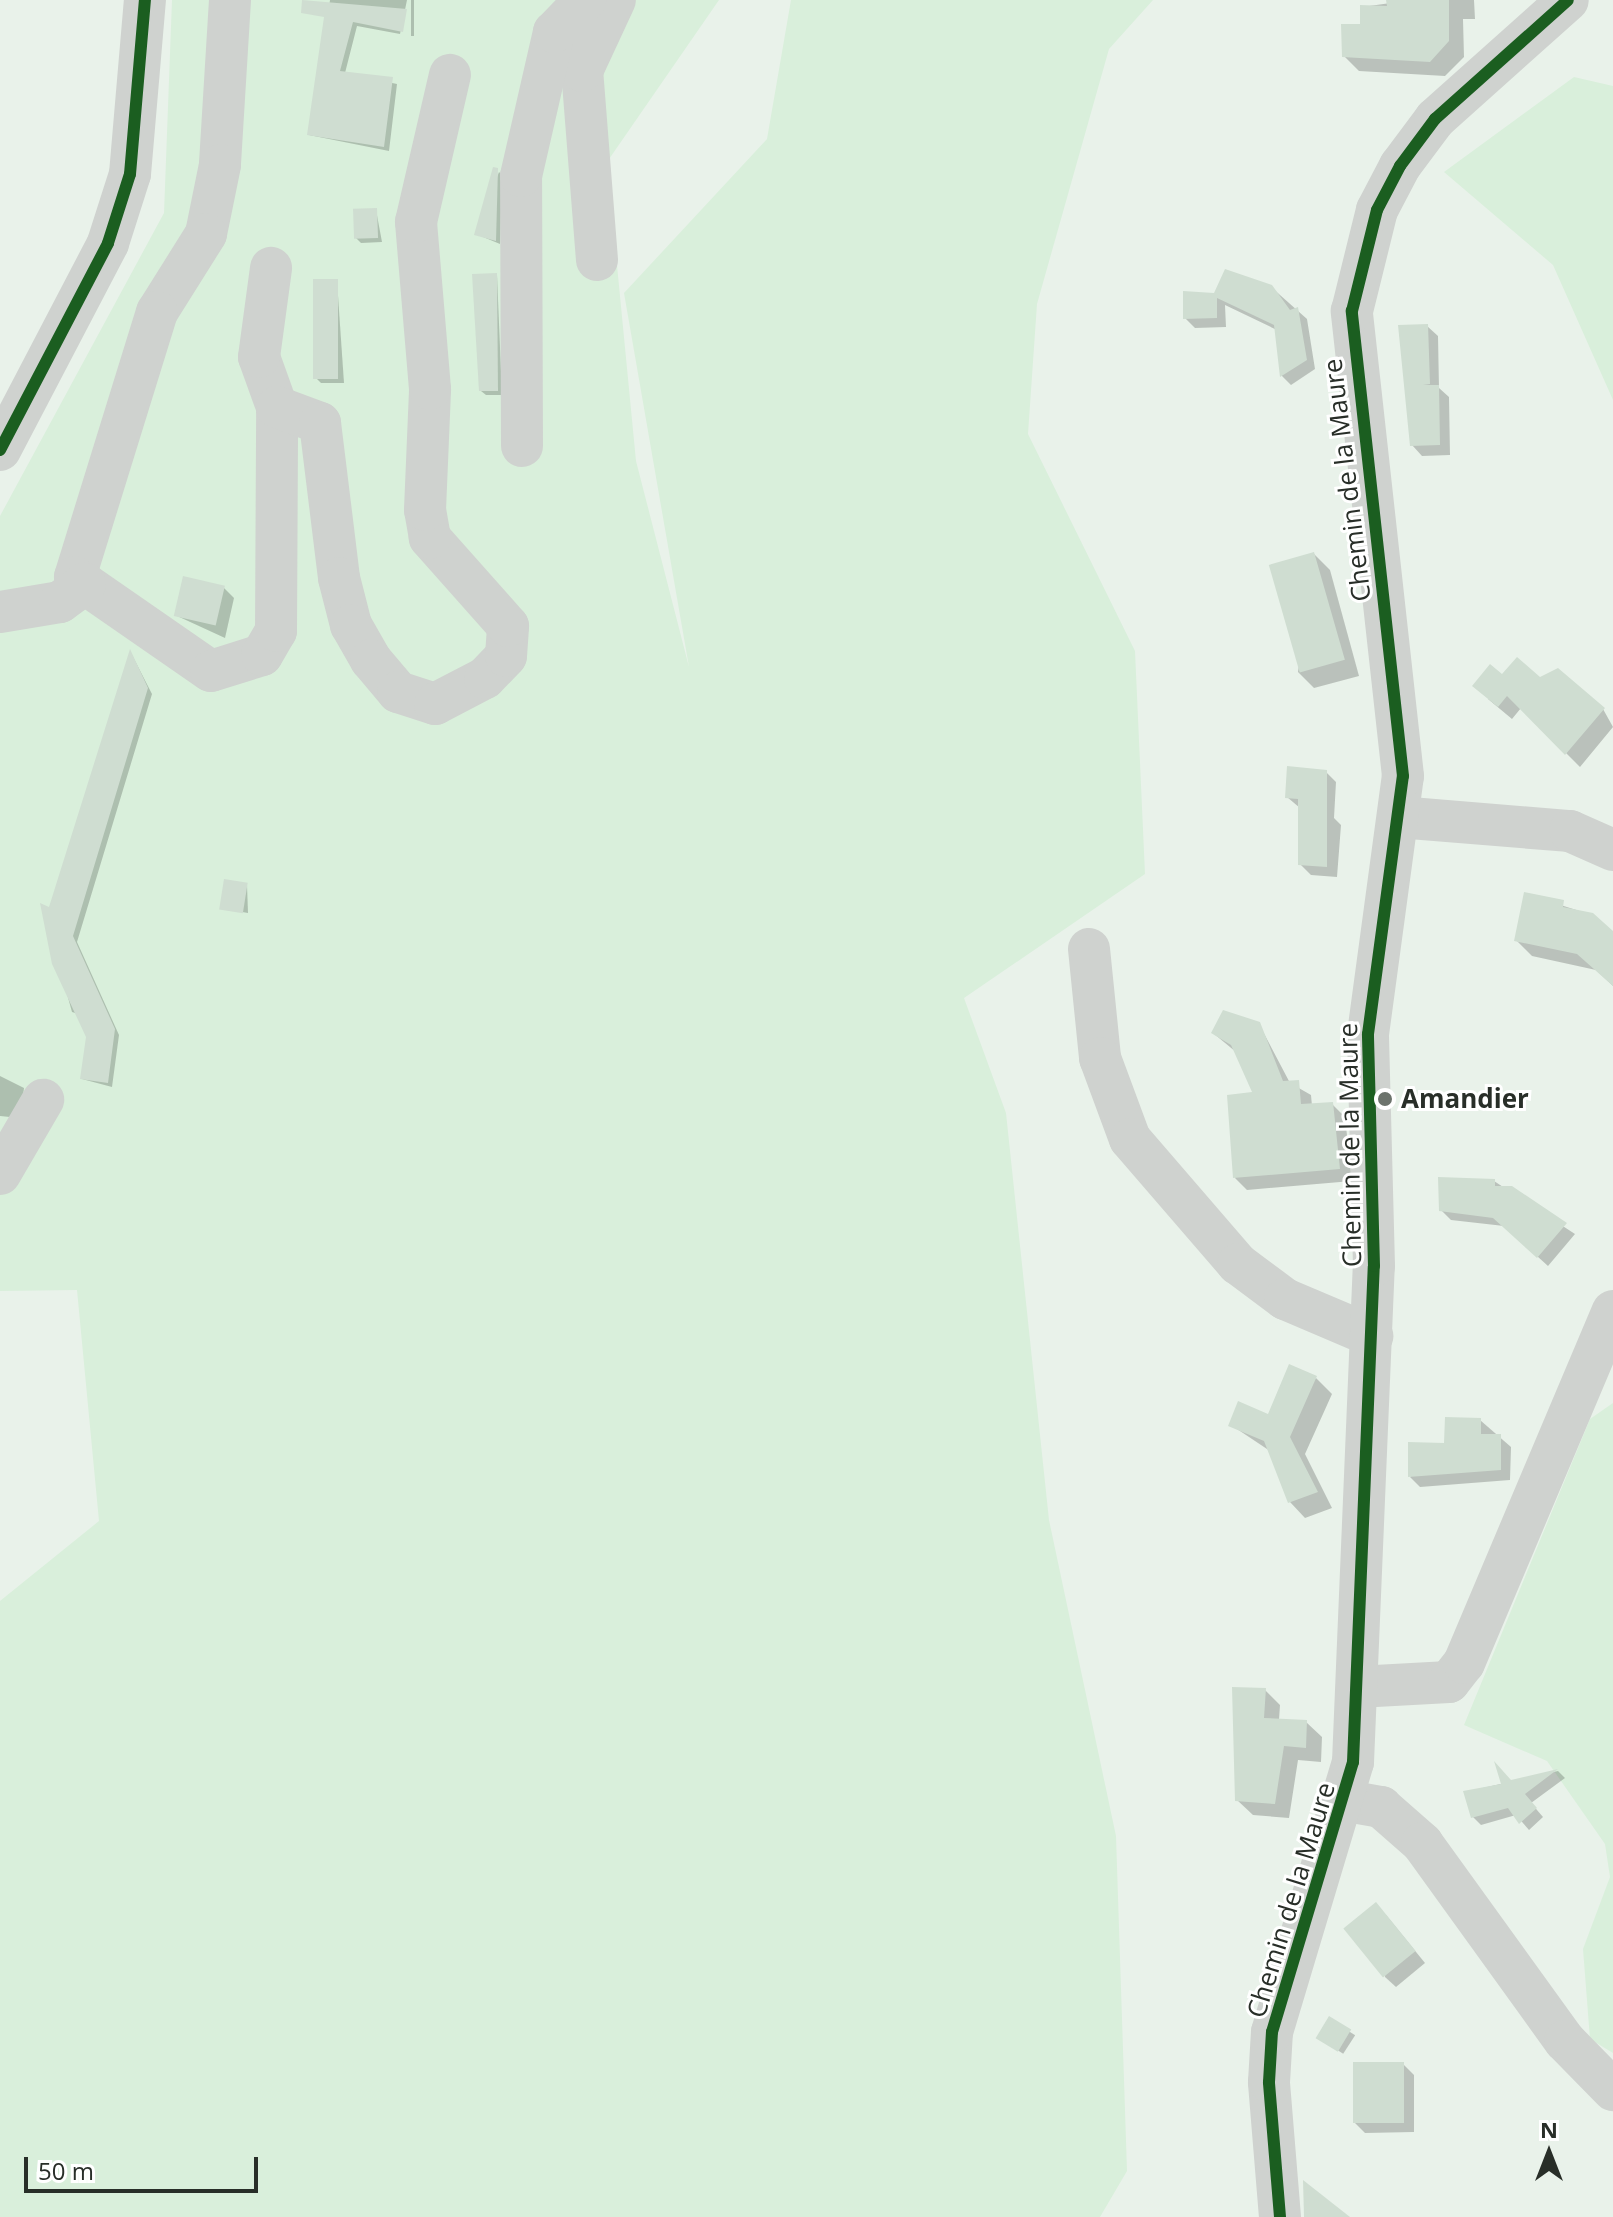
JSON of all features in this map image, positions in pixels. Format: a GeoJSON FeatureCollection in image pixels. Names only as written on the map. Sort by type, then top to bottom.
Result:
{"type":"FeatureCollection","features":[{"type":"Feature","properties":{"kind":"street"},"geometry":{"type":"LineString","coordinates":[[0,450],[108,243],[130,174],[145,0]]}},
{"type":"Feature","properties":{"kind":"street"},"geometry":{"type":"LineString","coordinates":[[230,0],[220,165],[206,234],[157,312],[80,542],[75,577],[211,671],[262,655],[276,631],[277,407],[259,357],[271,268]]}},
{"type":"Feature","properties":{"kind":"street"},"geometry":{"type":"LineString","coordinates":[[522,446],[521,176],[554,32],[585,0]]}},
{"type":"Feature","properties":{"kind":"street"},"geometry":{"type":"LineString","coordinates":[[597,260],[582,71],[615,0]]}},
{"type":"Feature","properties":{"kind":"street","name":"Chemin de la Maure"},"geometry":{"type":"LineString","coordinates":[[1280,2217],[1269,2082],[1272,2032],[1347,1801],[1357,1687],[1372,1336],[1368,1034],[1398,817],[1398,719],[1353,360],[1361,262],[1377,210],[1435,119],[1568,0]]}},
{"type":"Feature","properties":{"kind":"street"},"geometry":{"type":"LineString","coordinates":[[277,407],[302,410],[320,423],[339,578],[351,625],[371,660],[398,692],[435,704],[485,678],[506,656],[508,626],[430,538],[425,510],[430,389],[416,222],[450,75]]}},
{"type":"Feature","properties":{"kind":"street"},"geometry":{"type":"LineString","coordinates":[[0,612],[60,602],[85,584]]}},
{"type":"Feature","properties":{"kind":"street"},"geometry":{"type":"LineString","coordinates":[[1398,817],[1570,831],[1613,850]]}},
{"type":"Feature","properties":{"kind":"street"},"geometry":{"type":"LineString","coordinates":[[1089,949],[1100,1058],[1130,1139],[1238,1264],[1285,1299],[1372,1336]]}},
{"type":"Feature","properties":{"kind":"street"},"geometry":{"type":"LineString","coordinates":[[0,1174],[43,1100]]}},
{"type":"Feature","properties":{"kind":"street"},"geometry":{"type":"LineString","coordinates":[[1357,1687],[1449,1682],[1464,1663],[1613,1311]]}},
{"type":"Feature","properties":{"kind":"street"},"geometry":{"type":"LineString","coordinates":[[1347,1801],[1381,1807],[1422,1843],[1565,2041],[1613,2090]]}},
{"type":"Feature","properties":{"kind":"green space"},"geometry":{"type":"Polygon","coordinates":[[[172,0],[719,0],[607,162],[636,461],[689,667],[624,293],[767,139],[791,0],[1153,0],[1109,49],[1037,304],[1028,434],[1135,651],[1145,874],[964,998],[1006,1113],[1049,1520],[1116,1836],[1127,2171],[1100,2217],[0,2217],[0,1601],[99,1521],[77,1290],[0,1291],[0,516],[164,213],[172,0]]]}},
{"type":"Feature","properties":{"kind":"green space"},"geometry":{"type":"Polygon","coordinates":[[[1574,77],[1613,86],[1613,400],[1553,265],[1444,172],[1574,77]]]}},
{"type":"Feature","properties":{"kind":"green space"},"geometry":{"type":"Polygon","coordinates":[[[1613,1403],[1613,2053],[1590,2039],[1583,1949],[1610,1877],[1605,1844],[1547,1761],[1464,1725],[1590,1419],[1613,1403]]]}},
{"type":"Feature","properties":{"kind":"building"},"geometry":{"type":"Polygon","coordinates":[[[302,0],[407,9],[403,32],[353,22],[340,71],[393,77],[384,147],[307,135],[324,17],[301,13],[302,0]]]}},
{"type":"Feature","properties":{"kind":"building"},"geometry":{"type":"Polygon","coordinates":[[[1386,0],[1449,0],[1449,41],[1430,62],[1342,57],[1341,24],[1360,24],[1360,5],[1387,6],[1386,0]]]}},
{"type":"Feature","properties":{"kind":"building"},"geometry":{"type":"Polygon","coordinates":[[[493,167],[498,168],[496,241],[474,235],[493,167]]]}},
{"type":"Feature","properties":{"kind":"building"},"geometry":{"type":"Polygon","coordinates":[[[377,208],[378,238],[354,239],[353,209],[377,208]]]}},
{"type":"Feature","properties":{"kind":"building"},"geometry":{"type":"Polygon","coordinates":[[[1225,269],[1272,285],[1290,310],[1298,307],[1307,360],[1280,377],[1274,325],[1217,298],[1217,318],[1183,319],[1183,291],[1214,293],[1225,269]]]}},
{"type":"Feature","properties":{"kind":"building"},"geometry":{"type":"Polygon","coordinates":[[[497,273],[498,391],[479,391],[472,274],[497,273]]]}},
{"type":"Feature","properties":{"kind":"building"},"geometry":{"type":"Polygon","coordinates":[[[313,279],[338,279],[338,379],[313,379],[313,279]]]}},
{"type":"Feature","properties":{"kind":"building"},"geometry":{"type":"Polygon","coordinates":[[[1428,324],[1430,384],[1423,385],[1439,385],[1440,445],[1410,446],[1398,325],[1428,324]]]}},
{"type":"Feature","properties":{"kind":"building"},"geometry":{"type":"Polygon","coordinates":[[[1314,552],[1345,660],[1300,673],[1269,565],[1314,552]]]}},
{"type":"Feature","properties":{"kind":"building"},"geometry":{"type":"Polygon","coordinates":[[[183,576],[225,586],[216,626],[174,616],[183,576]]]}},
{"type":"Feature","properties":{"kind":"building"},"geometry":{"type":"Polygon","coordinates":[[[130,649],[148,688],[73,936],[115,1029],[108,1083],[80,1079],[86,1037],[52,964],[40,903],[49,907],[130,649]]]}},
{"type":"Feature","properties":{"kind":"building"},"geometry":{"type":"Polygon","coordinates":[[[1517,657],[1540,677],[1558,668],[1605,708],[1565,755],[1507,696],[1498,707],[1472,686],[1490,664],[1502,674],[1517,657]]]}},
{"type":"Feature","properties":{"kind":"building"},"geometry":{"type":"Polygon","coordinates":[[[1287,766],[1327,770],[1327,867],[1298,865],[1298,799],[1285,798],[1287,766]]]}},
{"type":"Feature","properties":{"kind":"building"},"geometry":{"type":"Polygon","coordinates":[[[224,879],[248,883],[243,913],[219,910],[224,879]]]}},
{"type":"Feature","properties":{"kind":"building"},"geometry":{"type":"Polygon","coordinates":[[[1524,892],[1564,900],[1563,907],[1593,913],[1613,931],[1613,986],[1577,954],[1514,941],[1524,892]]]}},
{"type":"Feature","properties":{"kind":"building"},"geometry":{"type":"Polygon","coordinates":[[[1223,1010],[1260,1022],[1283,1081],[1299,1080],[1301,1104],[1333,1102],[1340,1169],[1233,1178],[1227,1095],[1252,1092],[1231,1045],[1211,1033],[1223,1010]]]}},
{"type":"Feature","properties":{"kind":"building"},"geometry":{"type":"Polygon","coordinates":[[[1438,1177],[1495,1179],[1495,1186],[1512,1186],[1567,1223],[1537,1258],[1493,1218],[1439,1211],[1438,1177]]]}},
{"type":"Feature","properties":{"kind":"building"},"geometry":{"type":"Polygon","coordinates":[[[1289,1364],[1317,1376],[1290,1437],[1318,1492],[1288,1503],[1264,1441],[1228,1426],[1238,1401],[1268,1414],[1289,1364]]]}},
{"type":"Feature","properties":{"kind":"building"},"geometry":{"type":"Polygon","coordinates":[[[1445,1417],[1481,1418],[1481,1434],[1501,1434],[1501,1470],[1408,1477],[1408,1442],[1444,1443],[1445,1417]]]}},
{"type":"Feature","properties":{"kind":"building"},"geometry":{"type":"Polygon","coordinates":[[[1232,1687],[1266,1688],[1264,1718],[1307,1720],[1306,1748],[1284,1746],[1275,1804],[1235,1801],[1232,1687]]]}},
{"type":"Feature","properties":{"kind":"building"},"geometry":{"type":"Polygon","coordinates":[[[1494,1761],[1511,1780],[1558,1769],[1525,1794],[1537,1808],[1519,1824],[1508,1808],[1471,1818],[1463,1791],[1501,1784],[1494,1761]]]}},
{"type":"Feature","properties":{"kind":"building"},"geometry":{"type":"Polygon","coordinates":[[[1376,1902],[1416,1951],[1383,1977],[1343,1928],[1376,1902]]]}},
{"type":"Feature","properties":{"kind":"building"},"geometry":{"type":"Polygon","coordinates":[[[1329,2016],[1351,2029],[1338,2052],[1316,2038],[1329,2016]]]}},
{"type":"Feature","properties":{"kind":"building"},"geometry":{"type":"Polygon","coordinates":[[[1353,2062],[1404,2062],[1404,2123],[1353,2123],[1353,2062]]]}},
{"type":"Feature","properties":{"kind":"building"},"geometry":{"type":"Polygon","coordinates":[[[1303,2180],[1350,2217],[1304,2217],[1303,2180]]]}},
{"type":"Feature","properties":{"kind":"cycle path"},"geometry":{"type":"LineString","coordinates":[[0,450],[108,243],[130,174],[145,0]]}},
{"type":"Feature","properties":{"kind":"cycle path"},"geometry":{"type":"LineString","coordinates":[[1280,2217],[1269,2082],[1272,2032],[1353,1762],[1374,1266],[1368,1034],[1403,776],[1352,311],[1377,210],[1400,166],[1435,119],[1568,0]]}},
{"type":"Feature","properties":{"kind":"place","name":"Amandier"},"geometry":{"type":"Point","coordinates":[1385,1099]}}]}
